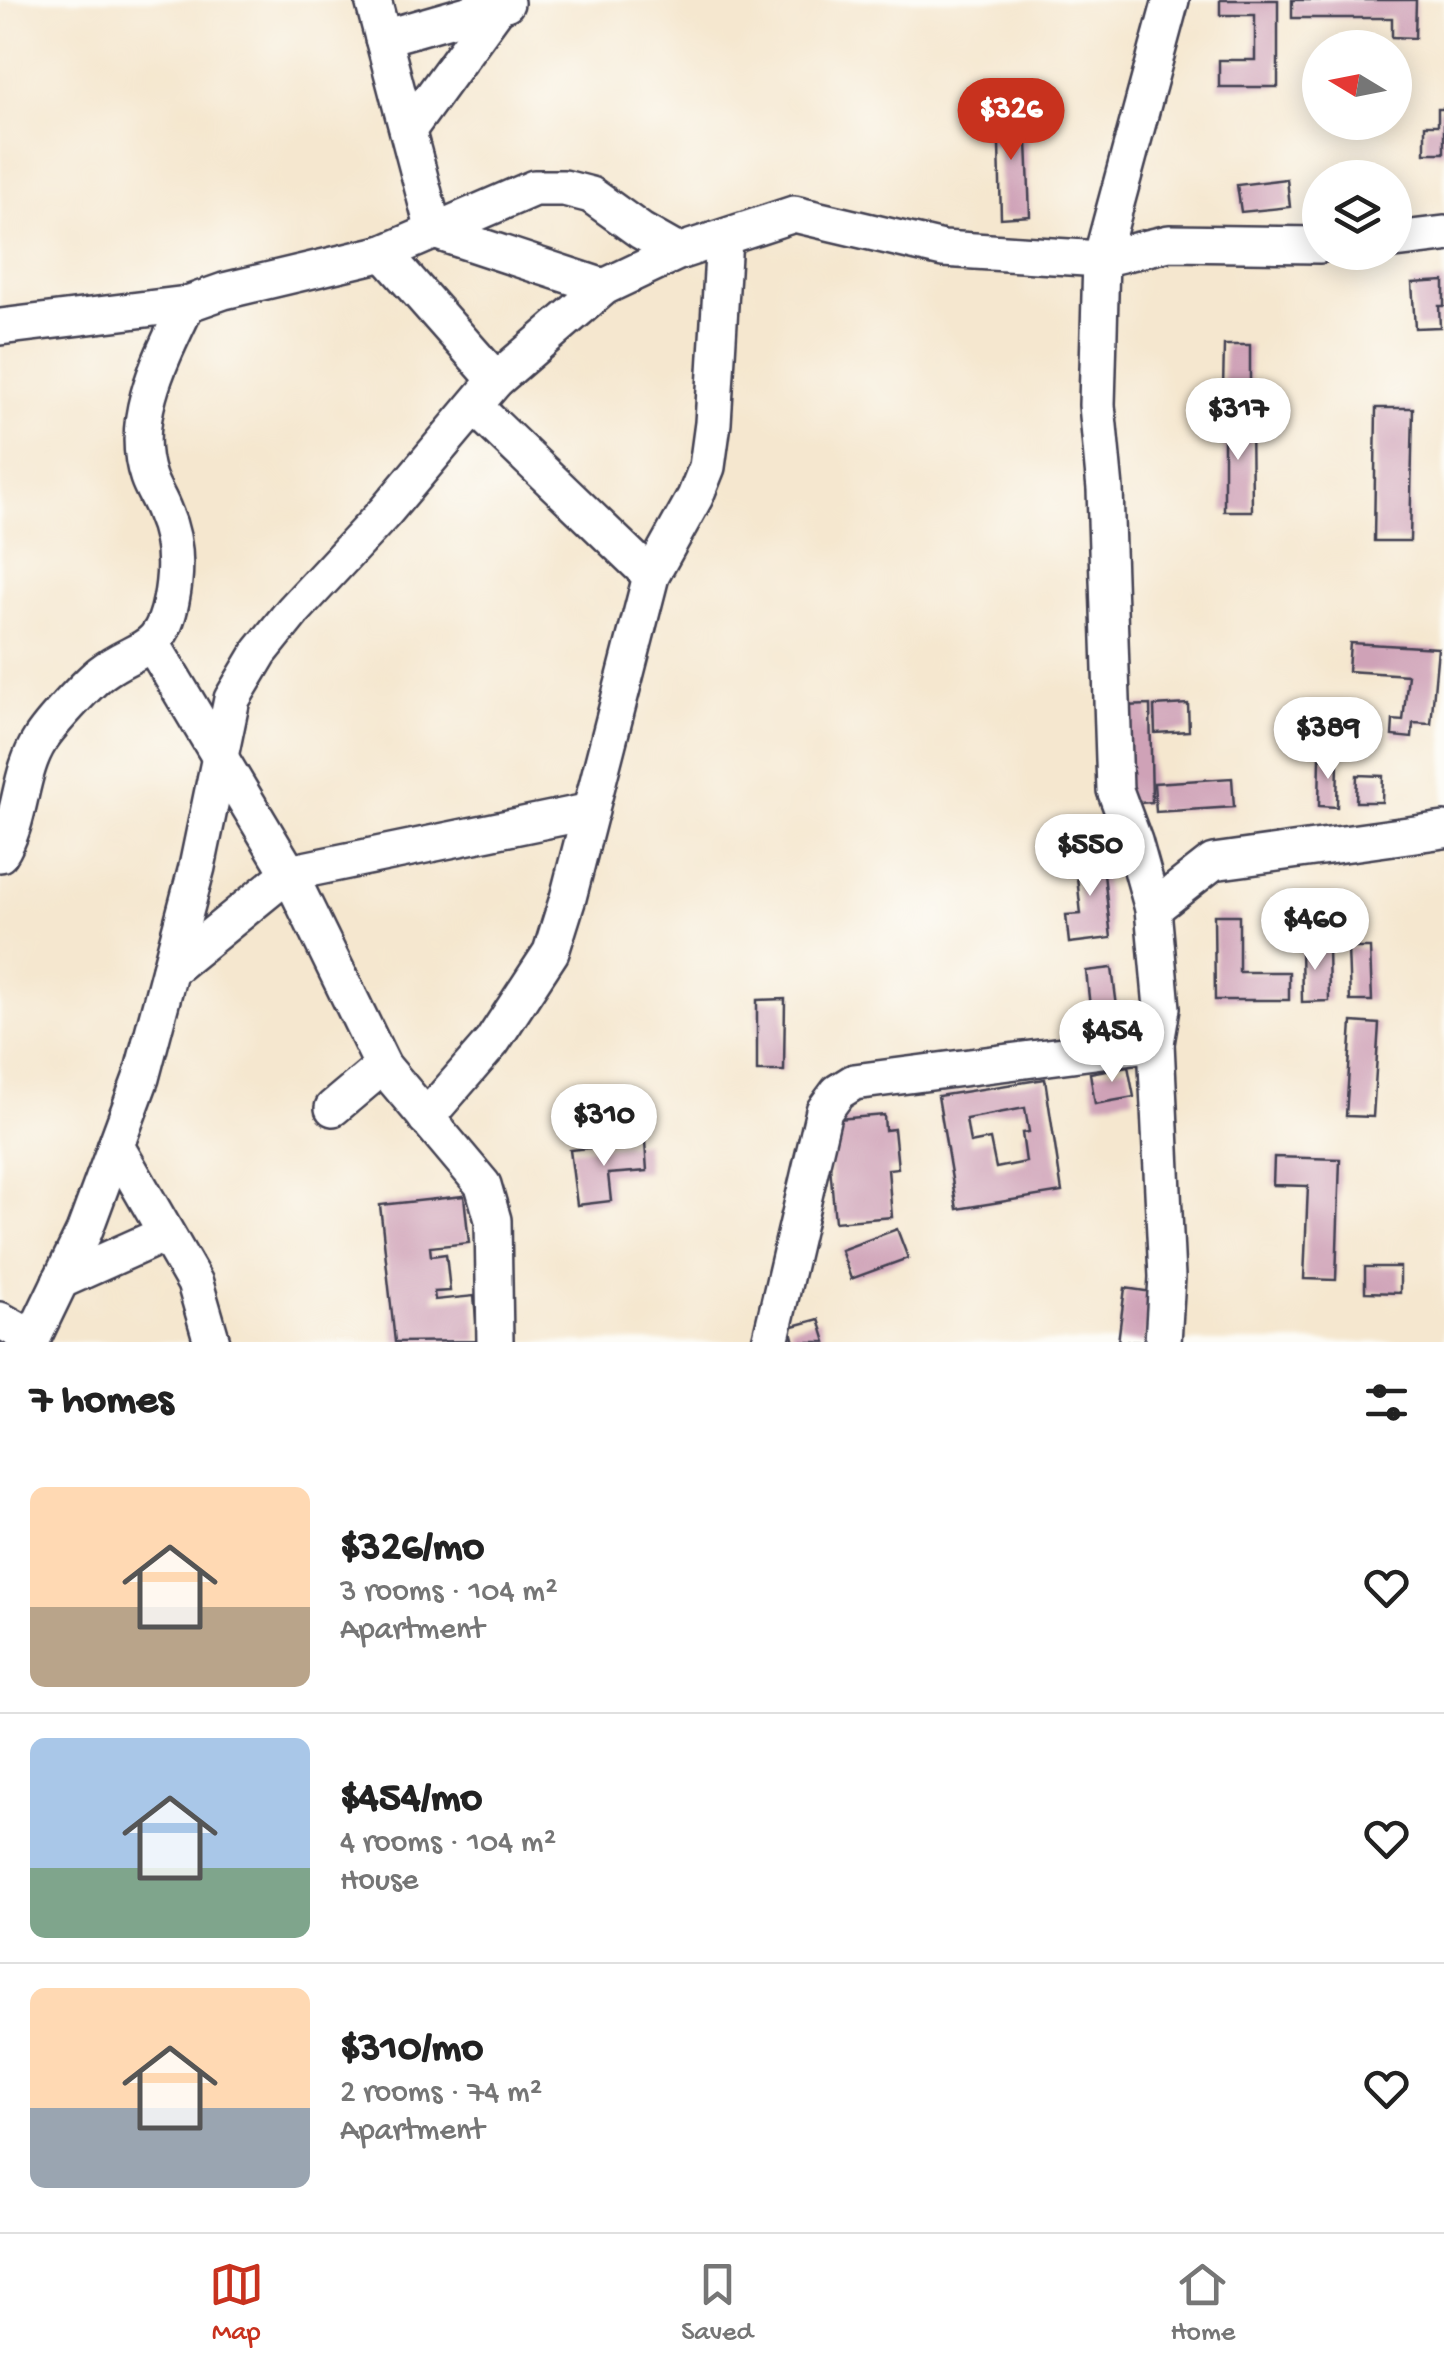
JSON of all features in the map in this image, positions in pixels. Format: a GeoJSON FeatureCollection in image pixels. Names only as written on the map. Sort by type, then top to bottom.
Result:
{"type":"FeatureCollection","features":[{"type":"Feature","properties":{"kind":"street"},"geometry":{"type":"LineString","coordinates":[[374,0],[434,231]]}},
{"type":"Feature","properties":{"kind":"street"},"geometry":{"type":"LineString","coordinates":[[1163,1342],[1167,1277],[1156,1043],[1162,1008],[1153,908],[1116,790],[1106,489],[1097,406],[1101,259],[1171,0]]}},
{"type":"Feature","properties":{"kind":"street"},"geometry":{"type":"LineString","coordinates":[[383,38],[508,2]]}},
{"type":"Feature","properties":{"kind":"street"},"geometry":{"type":"LineString","coordinates":[[408,130],[508,2]]}},
{"type":"Feature","properties":{"kind":"street"},"geometry":{"type":"LineString","coordinates":[[0,327],[187,304],[224,291],[384,253],[534,188],[564,188],[590,195],[678,252]]}},
{"type":"Feature","properties":{"kind":"street"},"geometry":{"type":"LineString","coordinates":[[0,1320],[32,1340],[84,1232],[141,1078],[197,867],[232,698],[260,652],[486,393],[604,287],[678,252],[794,214],[944,249],[1101,259],[1169,243],[1302,245]]}},
{"type":"Feature","properties":{"kind":"street"},"geometry":{"type":"LineString","coordinates":[[434,231],[604,287]]}},
{"type":"Feature","properties":{"kind":"street"},"geometry":{"type":"LineString","coordinates":[[1412,238],[1444,234]]}},
{"type":"Feature","properties":{"kind":"street"},"geometry":{"type":"LineString","coordinates":[[426,1118],[492,1042],[551,952],[651,576],[696,497],[707,467],[724,238]]}},
{"type":"Feature","properties":{"kind":"street"},"geometry":{"type":"LineString","coordinates":[[384,253],[486,393],[651,576]]}},
{"type":"Feature","properties":{"kind":"street"},"geometry":{"type":"LineString","coordinates":[[0,854],[9,839],[26,772],[40,740],[102,672],[153,645],[171,606],[177,561],[166,516],[147,475],[144,435],[152,378],[187,304]]}},
{"type":"Feature","properties":{"kind":"street"},"geometry":{"type":"LineString","coordinates":[[153,645],[289,872],[383,1066],[483,1185],[494,1220],[495,1342]]}},
{"type":"Feature","properties":{"kind":"street"},"geometry":{"type":"LineString","coordinates":[[170,970],[289,872],[591,811]]}},
{"type":"Feature","properties":{"kind":"street"},"geometry":{"type":"LineString","coordinates":[[1153,908],[1213,862],[1444,830]]}},
{"type":"Feature","properties":{"kind":"street"},"geometry":{"type":"LineString","coordinates":[[770,1342],[824,1111],[838,1092],[854,1082],[1156,1043]]}},
{"type":"Feature","properties":{"kind":"street"},"geometry":{"type":"LineString","coordinates":[[333,1108],[383,1066]]}},
{"type":"Feature","properties":{"kind":"street"},"geometry":{"type":"LineString","coordinates":[[116,1146],[195,1283],[212,1342]]}},
{"type":"Feature","properties":{"kind":"street"},"geometry":{"type":"LineString","coordinates":[[60,1281],[165,1234]]}},
{"type":"Feature","properties":{"kind":"building"},"geometry":{"type":"Polygon","coordinates":[[[1220,0],[1278,0],[1278,87],[1219,87],[1219,60],[1255,60],[1255,15],[1220,15],[1220,0]]]}},
{"type":"Feature","properties":{"kind":"building"},"geometry":{"type":"Polygon","coordinates":[[[1292,0],[1416,0],[1415,38],[1412,30],[1392,30],[1392,18],[1292,18],[1292,0]]]}},
{"type":"Feature","properties":{"kind":"building"},"geometry":{"type":"Polygon","coordinates":[[[1438,109],[1444,109],[1444,153],[1425,153],[1425,125],[1438,125],[1438,109]]]}},
{"type":"Feature","properties":{"kind":"building"},"geometry":{"type":"Polygon","coordinates":[[[1026,116],[1030,216],[1001,218],[999,145],[985,145],[984,117],[1026,116]]]}},
{"type":"Feature","properties":{"kind":"building"},"geometry":{"type":"Polygon","coordinates":[[[1287,179],[1290,207],[1241,212],[1237,185],[1287,179]]]}},
{"type":"Feature","properties":{"kind":"building"},"geometry":{"type":"Polygon","coordinates":[[[1444,281],[1440,327],[1415,328],[1412,283],[1444,281]]]}},
{"type":"Feature","properties":{"kind":"building"},"geometry":{"type":"Polygon","coordinates":[[[1224,345],[1250,345],[1250,389],[1223,389],[1224,345]]]}},
{"type":"Feature","properties":{"kind":"building"},"geometry":{"type":"Polygon","coordinates":[[[1376,408],[1413,408],[1410,541],[1374,541],[1376,408]]]}},
{"type":"Feature","properties":{"kind":"building"},"geometry":{"type":"Polygon","coordinates":[[[1224,415],[1251,415],[1252,511],[1224,511],[1224,415]]]}},
{"type":"Feature","properties":{"kind":"building"},"geometry":{"type":"Polygon","coordinates":[[[1350,643],[1438,648],[1431,724],[1413,723],[1412,738],[1392,736],[1393,720],[1403,721],[1408,675],[1348,671],[1350,643]]]}},
{"type":"Feature","properties":{"kind":"building"},"geometry":{"type":"Polygon","coordinates":[[[1188,704],[1189,731],[1155,733],[1154,706],[1188,704]]]}},
{"type":"Feature","properties":{"kind":"building"},"geometry":{"type":"Polygon","coordinates":[[[1150,705],[1152,802],[1125,804],[1122,706],[1150,705]]]}},
{"type":"Feature","properties":{"kind":"building"},"geometry":{"type":"Polygon","coordinates":[[[1321,719],[1339,720],[1338,755],[1320,754],[1321,719]]]}},
{"type":"Feature","properties":{"kind":"building"},"geometry":{"type":"Polygon","coordinates":[[[1320,758],[1338,759],[1337,807],[1319,806],[1320,758]]]}},
{"type":"Feature","properties":{"kind":"building"},"geometry":{"type":"Polygon","coordinates":[[[1357,775],[1383,776],[1382,802],[1356,802],[1357,775]]]}},
{"type":"Feature","properties":{"kind":"building"},"geometry":{"type":"Polygon","coordinates":[[[1232,778],[1234,807],[1156,812],[1154,783],[1232,778]]]}},
{"type":"Feature","properties":{"kind":"building"},"geometry":{"type":"Polygon","coordinates":[[[1101,846],[1111,938],[1069,943],[1066,915],[1081,914],[1074,849],[1101,846]]]}},
{"type":"Feature","properties":{"kind":"building"},"geometry":{"type":"Polygon","coordinates":[[[1214,915],[1239,915],[1239,972],[1289,972],[1289,1000],[1215,1000],[1214,915]]]}},
{"type":"Feature","properties":{"kind":"building"},"geometry":{"type":"Polygon","coordinates":[[[1328,944],[1329,1001],[1302,1002],[1301,945],[1328,944]]]}},
{"type":"Feature","properties":{"kind":"building"},"geometry":{"type":"Polygon","coordinates":[[[1348,948],[1370,948],[1372,1001],[1350,1001],[1348,948]]]}},
{"type":"Feature","properties":{"kind":"building"},"geometry":{"type":"Polygon","coordinates":[[[1112,968],[1119,1022],[1092,1025],[1086,971],[1112,968]]]}},
{"type":"Feature","properties":{"kind":"building"},"geometry":{"type":"Polygon","coordinates":[[[785,999],[784,1071],[757,1071],[757,1000],[785,999]]]}},
{"type":"Feature","properties":{"kind":"building"},"geometry":{"type":"Polygon","coordinates":[[[1352,1022],[1379,1024],[1373,1117],[1346,1116],[1352,1022]]]}},
{"type":"Feature","properties":{"kind":"building"},"geometry":{"type":"Polygon","coordinates":[[[1128,1066],[1134,1097],[1095,1104],[1090,1073],[1128,1066]]]}},
{"type":"Feature","properties":{"kind":"building"},"geometry":{"type":"Polygon","coordinates":[[[1045,1079],[1062,1192],[957,1209],[938,1096],[1045,1079]],[[1025,1108],[966,1119],[970,1143],[990,1139],[996,1168],[1026,1162],[1022,1133],[1029,1132],[1025,1108]]]}},
{"type":"Feature","properties":{"kind":"building"},"geometry":{"type":"Polygon","coordinates":[[[884,1115],[885,1130],[894,1129],[898,1168],[888,1169],[892,1217],[835,1222],[826,1120],[884,1115]]]}},
{"type":"Feature","properties":{"kind":"building"},"geometry":{"type":"Polygon","coordinates":[[[645,1142],[647,1171],[608,1174],[611,1201],[577,1205],[570,1150],[645,1142]]]}},
{"type":"Feature","properties":{"kind":"building"},"geometry":{"type":"Polygon","coordinates":[[[1274,1157],[1340,1159],[1336,1280],[1304,1279],[1308,1186],[1273,1185],[1274,1157]]]}},
{"type":"Feature","properties":{"kind":"building"},"geometry":{"type":"Polygon","coordinates":[[[464,1196],[469,1243],[430,1247],[431,1256],[446,1254],[450,1291],[434,1292],[435,1300],[474,1296],[478,1341],[395,1342],[380,1205],[464,1196]]]}},
{"type":"Feature","properties":{"kind":"building"},"geometry":{"type":"Polygon","coordinates":[[[897,1229],[908,1258],[851,1279],[841,1250],[897,1229]]]}},
{"type":"Feature","properties":{"kind":"building"},"geometry":{"type":"Polygon","coordinates":[[[1365,1267],[1400,1267],[1400,1293],[1365,1292],[1365,1267]]]}},
{"type":"Feature","properties":{"kind":"building"},"geometry":{"type":"Polygon","coordinates":[[[1125,1288],[1152,1292],[1145,1342],[1118,1342],[1125,1288]]]}},
{"type":"Feature","properties":{"kind":"building"},"geometry":{"type":"Polygon","coordinates":[[[819,1319],[826,1342],[794,1342],[790,1327],[819,1319]]]}}]}
